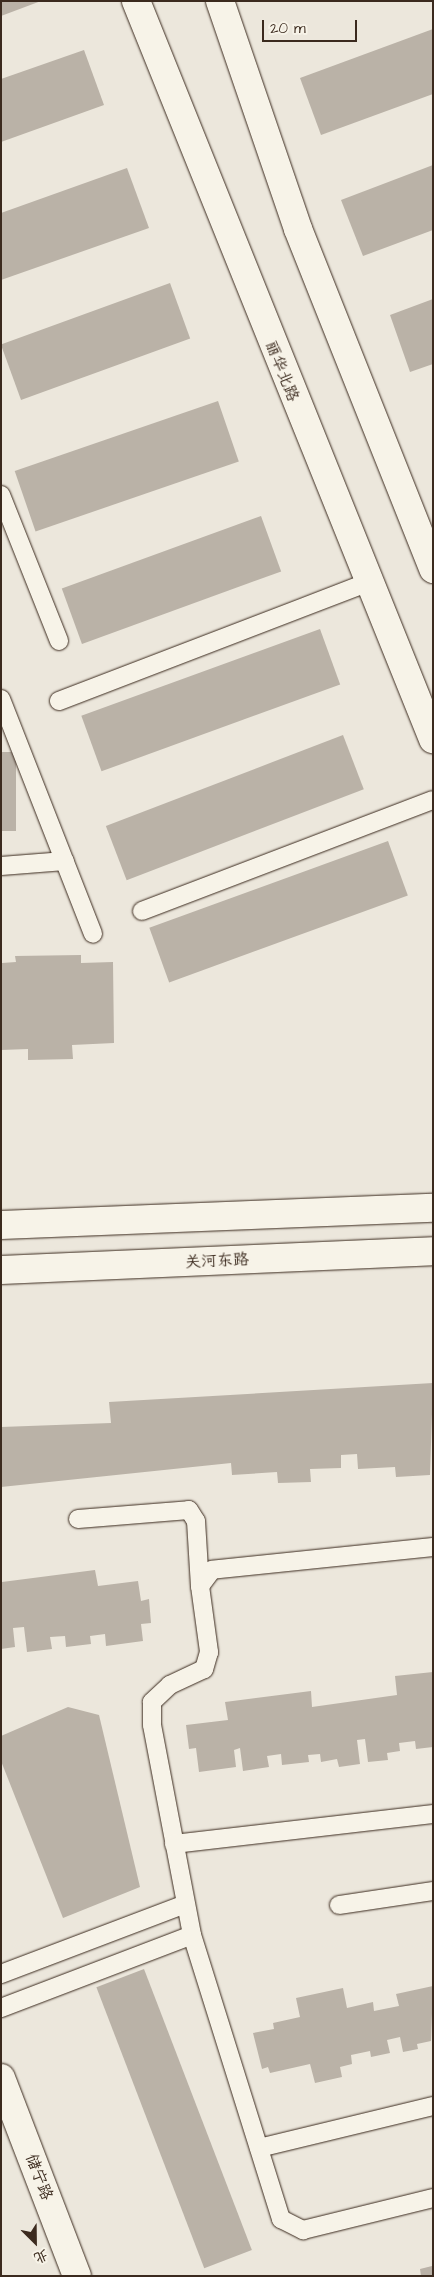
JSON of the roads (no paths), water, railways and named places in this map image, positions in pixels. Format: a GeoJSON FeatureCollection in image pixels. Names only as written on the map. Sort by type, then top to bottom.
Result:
{"type":"FeatureCollection","features":[{"type":"Feature","properties":{"kind":"main road","name":"丽华北路"},"geometry":{"type":"LineString","coordinates":[[136,1],[433,739]]}},
{"type":"Feature","properties":{"kind":"main road"},"geometry":{"type":"LineString","coordinates":[[220,1],[298,229],[433,569]]}},
{"type":"Feature","properties":{"kind":"main road"},"geometry":{"type":"LineString","coordinates":[[1,1226],[433,1208]]}},
{"type":"Feature","properties":{"kind":"main road","name":"关河东路"},"geometry":{"type":"LineString","coordinates":[[1,1270],[433,1251]]}},
{"type":"Feature","properties":{"kind":"main road","name":"储宁路"},"geometry":{"type":"LineString","coordinates":[[1,2078],[77,2276]]}},
{"type":"Feature","properties":{"kind":"lane"},"geometry":{"type":"LineString","coordinates":[[1,495],[58,641]]}},
{"type":"Feature","properties":{"kind":"lane"},"geometry":{"type":"LineString","coordinates":[[59,701],[369,582]]}},
{"type":"Feature","properties":{"kind":"lane"},"geometry":{"type":"LineString","coordinates":[[1,699],[93,934]]}},
{"type":"Feature","properties":{"kind":"lane"},"geometry":{"type":"LineString","coordinates":[[142,911],[433,800]]}},
{"type":"Feature","properties":{"kind":"lane"},"geometry":{"type":"LineString","coordinates":[[1,866],[65,861]]}},
{"type":"Feature","properties":{"kind":"lane"},"geometry":{"type":"LineString","coordinates":[[78,1519],[189,1510],[196,1521],[200,1586],[209,1652],[204,1669],[170,1685],[152,1702],[152,1725],[192,1935],[281,2219],[303,2230],[433,2198]]}},
{"type":"Feature","properties":{"kind":"lane"},"geometry":{"type":"LineString","coordinates":[[200,1586],[212,1570],[433,1547]]}},
{"type":"Feature","properties":{"kind":"lane"},"geometry":{"type":"LineString","coordinates":[[174,1844],[433,1814]]}},
{"type":"Feature","properties":{"kind":"lane"},"geometry":{"type":"LineString","coordinates":[[340,1906],[433,1891]]}},
{"type":"Feature","properties":{"kind":"lane"},"geometry":{"type":"LineString","coordinates":[[1,1974],[185,1904]]}},
{"type":"Feature","properties":{"kind":"lane"},"geometry":{"type":"LineString","coordinates":[[1,2008],[192,1935]]}},
{"type":"Feature","properties":{"kind":"lane"},"geometry":{"type":"LineString","coordinates":[[259,2148],[433,2106]]}}]}
